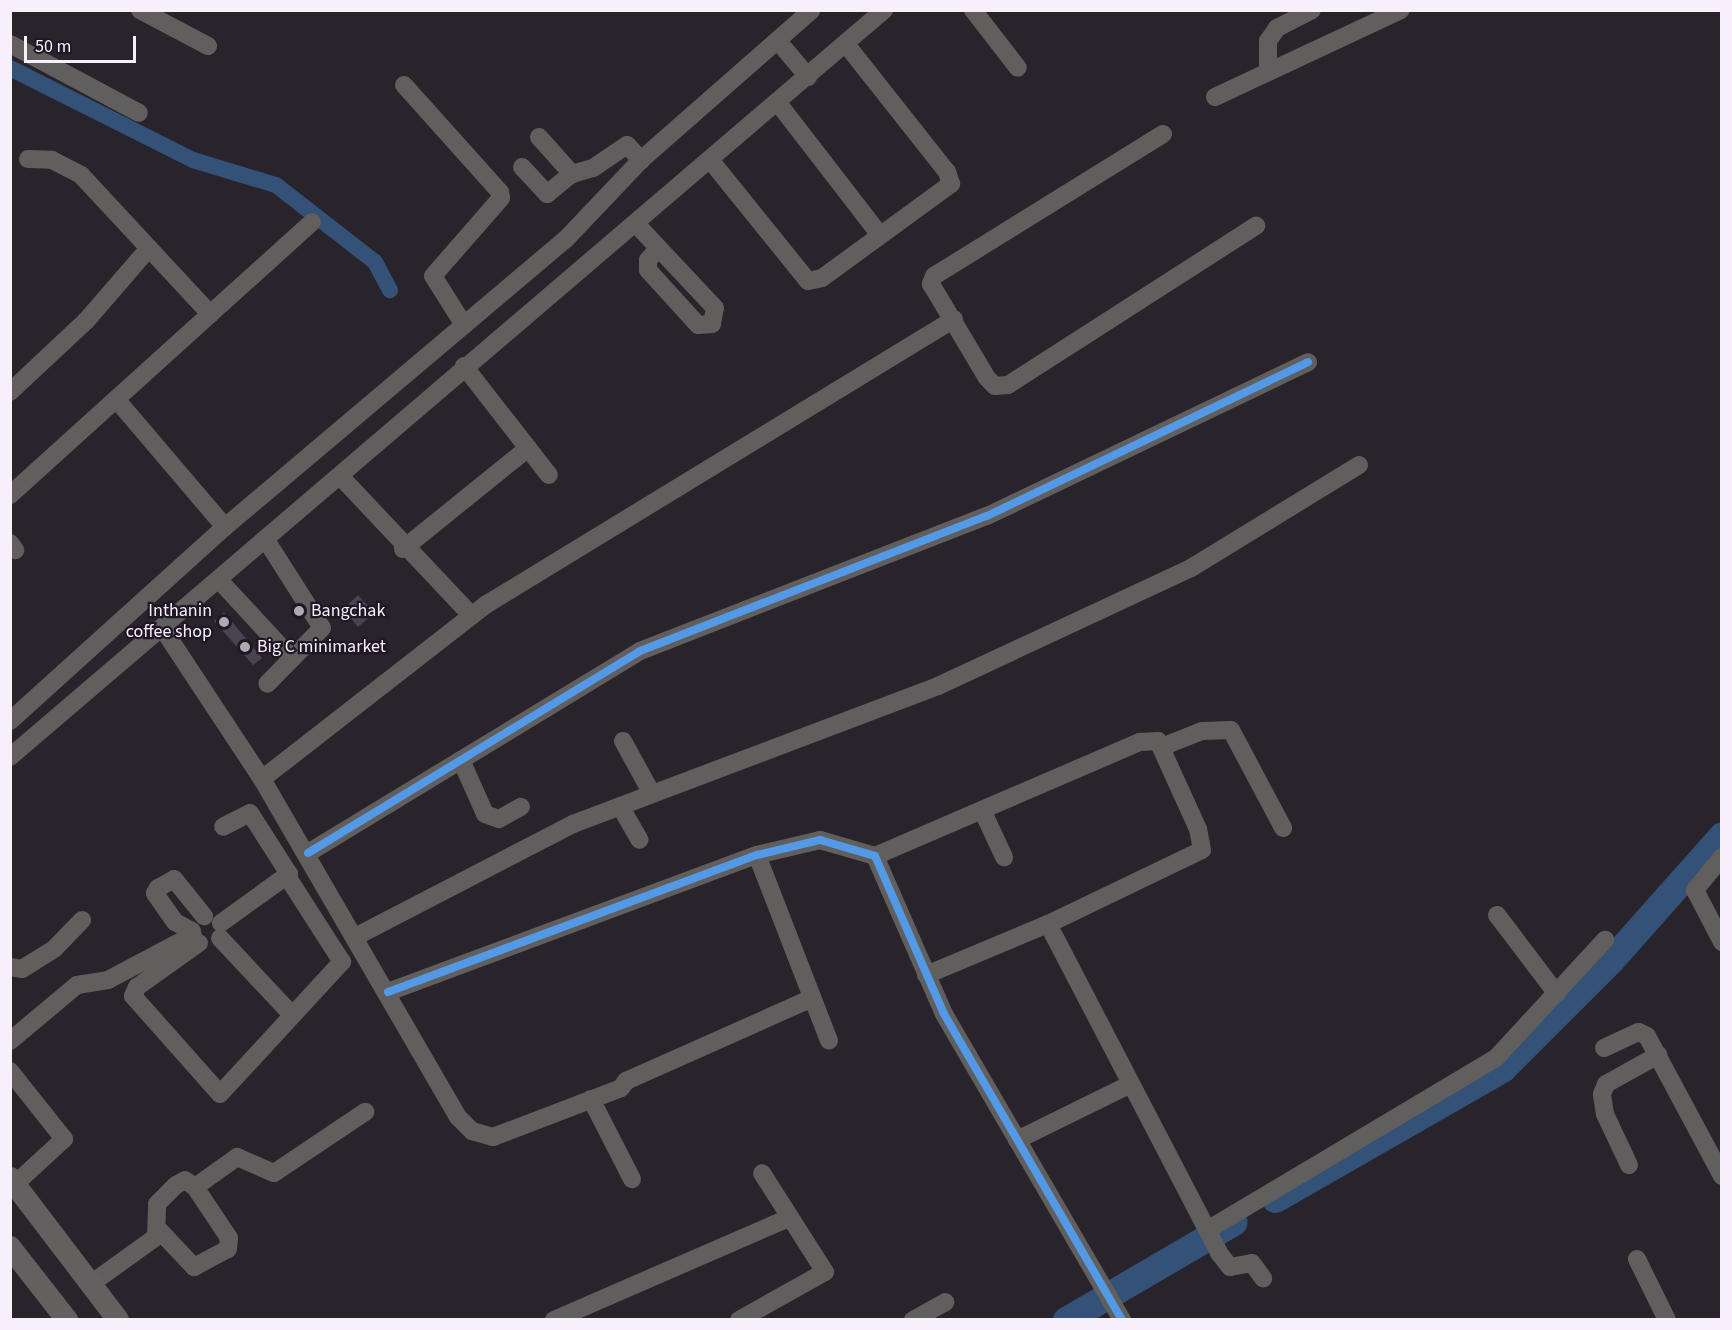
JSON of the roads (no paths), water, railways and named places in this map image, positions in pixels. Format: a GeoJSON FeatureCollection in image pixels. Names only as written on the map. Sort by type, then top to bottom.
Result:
{"type":"FeatureCollection","features":[{"type":"Feature","properties":{"kind":"main road"},"geometry":{"type":"LineString","coordinates":[[13,1181],[118,1320]]}},
{"type":"Feature","properties":{"kind":"main road"},"geometry":{"type":"LineString","coordinates":[[10,1246],[67,1320]]}},
{"type":"Feature","properties":{"kind":"street"},"geometry":{"type":"LineString","coordinates":[[140,10],[208,46]]}},
{"type":"Feature","properties":{"kind":"street"},"geometry":{"type":"LineString","coordinates":[[10,721],[225,527],[566,238],[641,160],[812,10]]}},
{"type":"Feature","properties":{"kind":"street"},"geometry":{"type":"LineString","coordinates":[[10,757],[220,581],[464,366],[638,226],[884,10]]}},
{"type":"Feature","properties":{"kind":"street"},"geometry":{"type":"LineString","coordinates":[[973,10],[1018,68]]}},
{"type":"Feature","properties":{"kind":"street"},"geometry":{"type":"LineString","coordinates":[[1268,69],[1268,41],[1277,28],[1312,10]]}},
{"type":"Feature","properties":{"kind":"street"},"geometry":{"type":"LineString","coordinates":[[1215,97],[1268,69],[1401,10]]}},
{"type":"Feature","properties":{"kind":"street"},"geometry":{"type":"LineString","coordinates":[[778,40],[808,77]]}},
{"type":"Feature","properties":{"kind":"street"},"geometry":{"type":"LineString","coordinates":[[10,44],[139,114]]}},
{"type":"Feature","properties":{"kind":"street"},"geometry":{"type":"LineString","coordinates":[[711,161],[807,281],[822,278],[951,181],[846,44]]}},
{"type":"Feature","properties":{"kind":"street"},"geometry":{"type":"LineString","coordinates":[[404,85],[500,192],[501,198],[433,276],[464,325]]}},
{"type":"Feature","properties":{"kind":"street"},"geometry":{"type":"LineString","coordinates":[[778,103],[880,235]]}},
{"type":"Feature","properties":{"kind":"street"},"geometry":{"type":"LineString","coordinates":[[1163,134],[939,272],[931,284],[954,319],[987,378],[995,386],[1008,385],[1256,226]]}},
{"type":"Feature","properties":{"kind":"street"},"geometry":{"type":"LineString","coordinates":[[539,136],[572,174]]}},
{"type":"Feature","properties":{"kind":"street"},"geometry":{"type":"LineString","coordinates":[[522,167],[547,194],[572,174],[593,168],[627,145],[641,160]]}},
{"type":"Feature","properties":{"kind":"street"},"geometry":{"type":"LineString","coordinates":[[28,159],[52,160],[81,175],[210,314]]}},
{"type":"Feature","properties":{"kind":"street"},"geometry":{"type":"LineString","coordinates":[[10,495],[312,222]]}},
{"type":"Feature","properties":{"kind":"street"},"geometry":{"type":"LineString","coordinates":[[638,226],[658,249]]}},
{"type":"Feature","properties":{"kind":"street"},"geometry":{"type":"LineString","coordinates":[[10,392],[86,321],[149,248]]}},
{"type":"Feature","properties":{"kind":"street"},"geometry":{"type":"LineString","coordinates":[[262,779],[471,616],[576,546],[954,319]]}},
{"type":"Feature","properties":{"kind":"street"},"geometry":{"type":"LineString","coordinates":[[308,854],[640,651],[987,516],[1308,362]]}},
{"type":"Feature","properties":{"kind":"street"},"geometry":{"type":"LineString","coordinates":[[464,366],[549,475]]}},
{"type":"Feature","properties":{"kind":"street"},"geometry":{"type":"LineString","coordinates":[[116,399],[225,527]]}},
{"type":"Feature","properties":{"kind":"street"},"geometry":{"type":"LineString","coordinates":[[404,549],[527,449]]}},
{"type":"Feature","properties":{"kind":"street"},"geometry":{"type":"LineString","coordinates":[[355,937],[573,824],[651,792],[938,686],[1191,568],[1359,465]]}},
{"type":"Feature","properties":{"kind":"street"},"geometry":{"type":"LineString","coordinates":[[340,476],[404,549],[471,616]]}},
{"type":"Feature","properties":{"kind":"street"},"geometry":{"type":"LineString","coordinates":[[266,540],[322,628],[267,684]]}},
{"type":"Feature","properties":{"kind":"street"},"geometry":{"type":"LineString","coordinates":[[220,581],[292,659]]}},
{"type":"Feature","properties":{"kind":"street"},"geometry":{"type":"LineString","coordinates":[[163,629],[262,779],[308,854],[458,1117],[472,1131],[493,1137],[591,1099],[812,998]]}},
{"type":"Feature","properties":{"kind":"street"},"geometry":{"type":"LineString","coordinates":[[1164,746],[1202,731],[1231,730],[1283,828]]}},
{"type":"Feature","properties":{"kind":"street"},"geometry":{"type":"LineString","coordinates":[[388,992],[757,855],[819,840],[875,856],[983,812],[1140,742],[1149,739],[1164,746],[1202,850],[1048,924],[926,975]]}},
{"type":"Feature","properties":{"kind":"street"},"geometry":{"type":"LineString","coordinates":[[623,741],[651,792]]}},
{"type":"Feature","properties":{"kind":"street"},"geometry":{"type":"LineString","coordinates":[[461,760],[485,814],[499,819],[521,807]]}},
{"type":"Feature","properties":{"kind":"street"},"geometry":{"type":"LineString","coordinates":[[620,806],[640,840]]}},
{"type":"Feature","properties":{"kind":"street"},"geometry":{"type":"LineString","coordinates":[[983,812],[1004,857]]}},
{"type":"Feature","properties":{"kind":"street"},"geometry":{"type":"LineString","coordinates":[[204,916],[195,936],[137,987],[133,996],[220,1094],[342,962],[288,878],[282,856],[250,813],[224,827]]}},
{"type":"Feature","properties":{"kind":"street"},"geometry":{"type":"LineString","coordinates":[[757,855],[830,1041]]}},
{"type":"Feature","properties":{"kind":"street"},"geometry":{"type":"LineString","coordinates":[[875,856],[926,975],[1017,1140],[1119,1316]]}},
{"type":"Feature","properties":{"kind":"street"},"geometry":{"type":"LineString","coordinates":[[1722,857],[1695,890],[1722,942]]}},
{"type":"Feature","properties":{"kind":"street"},"geometry":{"type":"LineString","coordinates":[[288,878],[221,931],[210,945],[175,922],[155,893],[158,888],[174,879],[204,916],[221,931],[292,1015]]}},
{"type":"Feature","properties":{"kind":"street"},"geometry":{"type":"LineString","coordinates":[[1497,915],[1557,994]]}},
{"type":"Feature","properties":{"kind":"street"},"geometry":{"type":"LineString","coordinates":[[10,967],[22,969],[55,948],[82,920]]}},
{"type":"Feature","properties":{"kind":"street"},"geometry":{"type":"LineString","coordinates":[[1048,924],[1129,1085],[1219,1253],[1233,1268],[1252,1263],[1263,1278]]}},
{"type":"Feature","properties":{"kind":"street"},"geometry":{"type":"LineString","coordinates":[[10,1041],[77,985],[108,980],[195,936]]}},
{"type":"Feature","properties":{"kind":"street"},"geometry":{"type":"LineString","coordinates":[[1209,1231],[1496,1058],[1605,940]]}},
{"type":"Feature","properties":{"kind":"street"},"geometry":{"type":"LineString","coordinates":[[1604,1048],[1639,1032],[1658,1055],[1722,1176]]}},
{"type":"Feature","properties":{"kind":"street"},"geometry":{"type":"LineString","coordinates":[[1629,1165],[1605,1114],[1602,1094],[1606,1084],[1658,1055]]}},
{"type":"Feature","properties":{"kind":"street"},"geometry":{"type":"LineString","coordinates":[[10,1071],[64,1139],[13,1181]]}},
{"type":"Feature","properties":{"kind":"street"},"geometry":{"type":"LineString","coordinates":[[1017,1140],[1129,1085]]}},
{"type":"Feature","properties":{"kind":"street"},"geometry":{"type":"LineString","coordinates":[[591,1099],[632,1179]]}},
{"type":"Feature","properties":{"kind":"street"},"geometry":{"type":"LineString","coordinates":[[195,1187],[237,1156],[274,1173],[292,1165],[365,1112]]}},
{"type":"Feature","properties":{"kind":"street"},"geometry":{"type":"LineString","coordinates":[[739,1320],[825,1272],[762,1173]]}},
{"type":"Feature","properties":{"kind":"street"},"geometry":{"type":"LineString","coordinates":[[185,1179],[195,1187],[229,1238],[228,1249],[194,1267],[160,1231],[157,1204],[185,1179]]}},
{"type":"Feature","properties":{"kind":"street"},"geometry":{"type":"LineString","coordinates":[[554,1320],[789,1218]]}},
{"type":"Feature","properties":{"kind":"street"},"geometry":{"type":"LineString","coordinates":[[92,1283],[160,1231]]}},
{"type":"Feature","properties":{"kind":"street"},"geometry":{"type":"LineString","coordinates":[[1637,1259],[1667,1320]]}},
{"type":"Feature","properties":{"kind":"street"},"geometry":{"type":"LineString","coordinates":[[913,1320],[945,1302]]}},
{"type":"Feature","properties":{"kind":"waterway"},"geometry":{"type":"LineString","coordinates":[[10,68],[193,160],[276,185],[375,262],[390,290]]}},
{"type":"Feature","properties":{"kind":"waterway"},"geometry":{"type":"LineString","coordinates":[[1275,1199],[1502,1069],[1611,960],[1722,835]]}},
{"type":"Feature","properties":{"kind":"waterway"},"geometry":{"type":"LineString","coordinates":[[1066,1320],[1234,1222]]}},
{"type":"Feature","properties":{"kind":"place","name":"Bangchak"},"geometry":{"type":"Point","coordinates":[299,611]}},
{"type":"Feature","properties":{"kind":"place","name":"Inthanin coffee shop"},"geometry":{"type":"Point","coordinates":[224,622]}},
{"type":"Feature","properties":{"kind":"place","name":"Big C minimarket"},"geometry":{"type":"Point","coordinates":[245,647]}}]}
